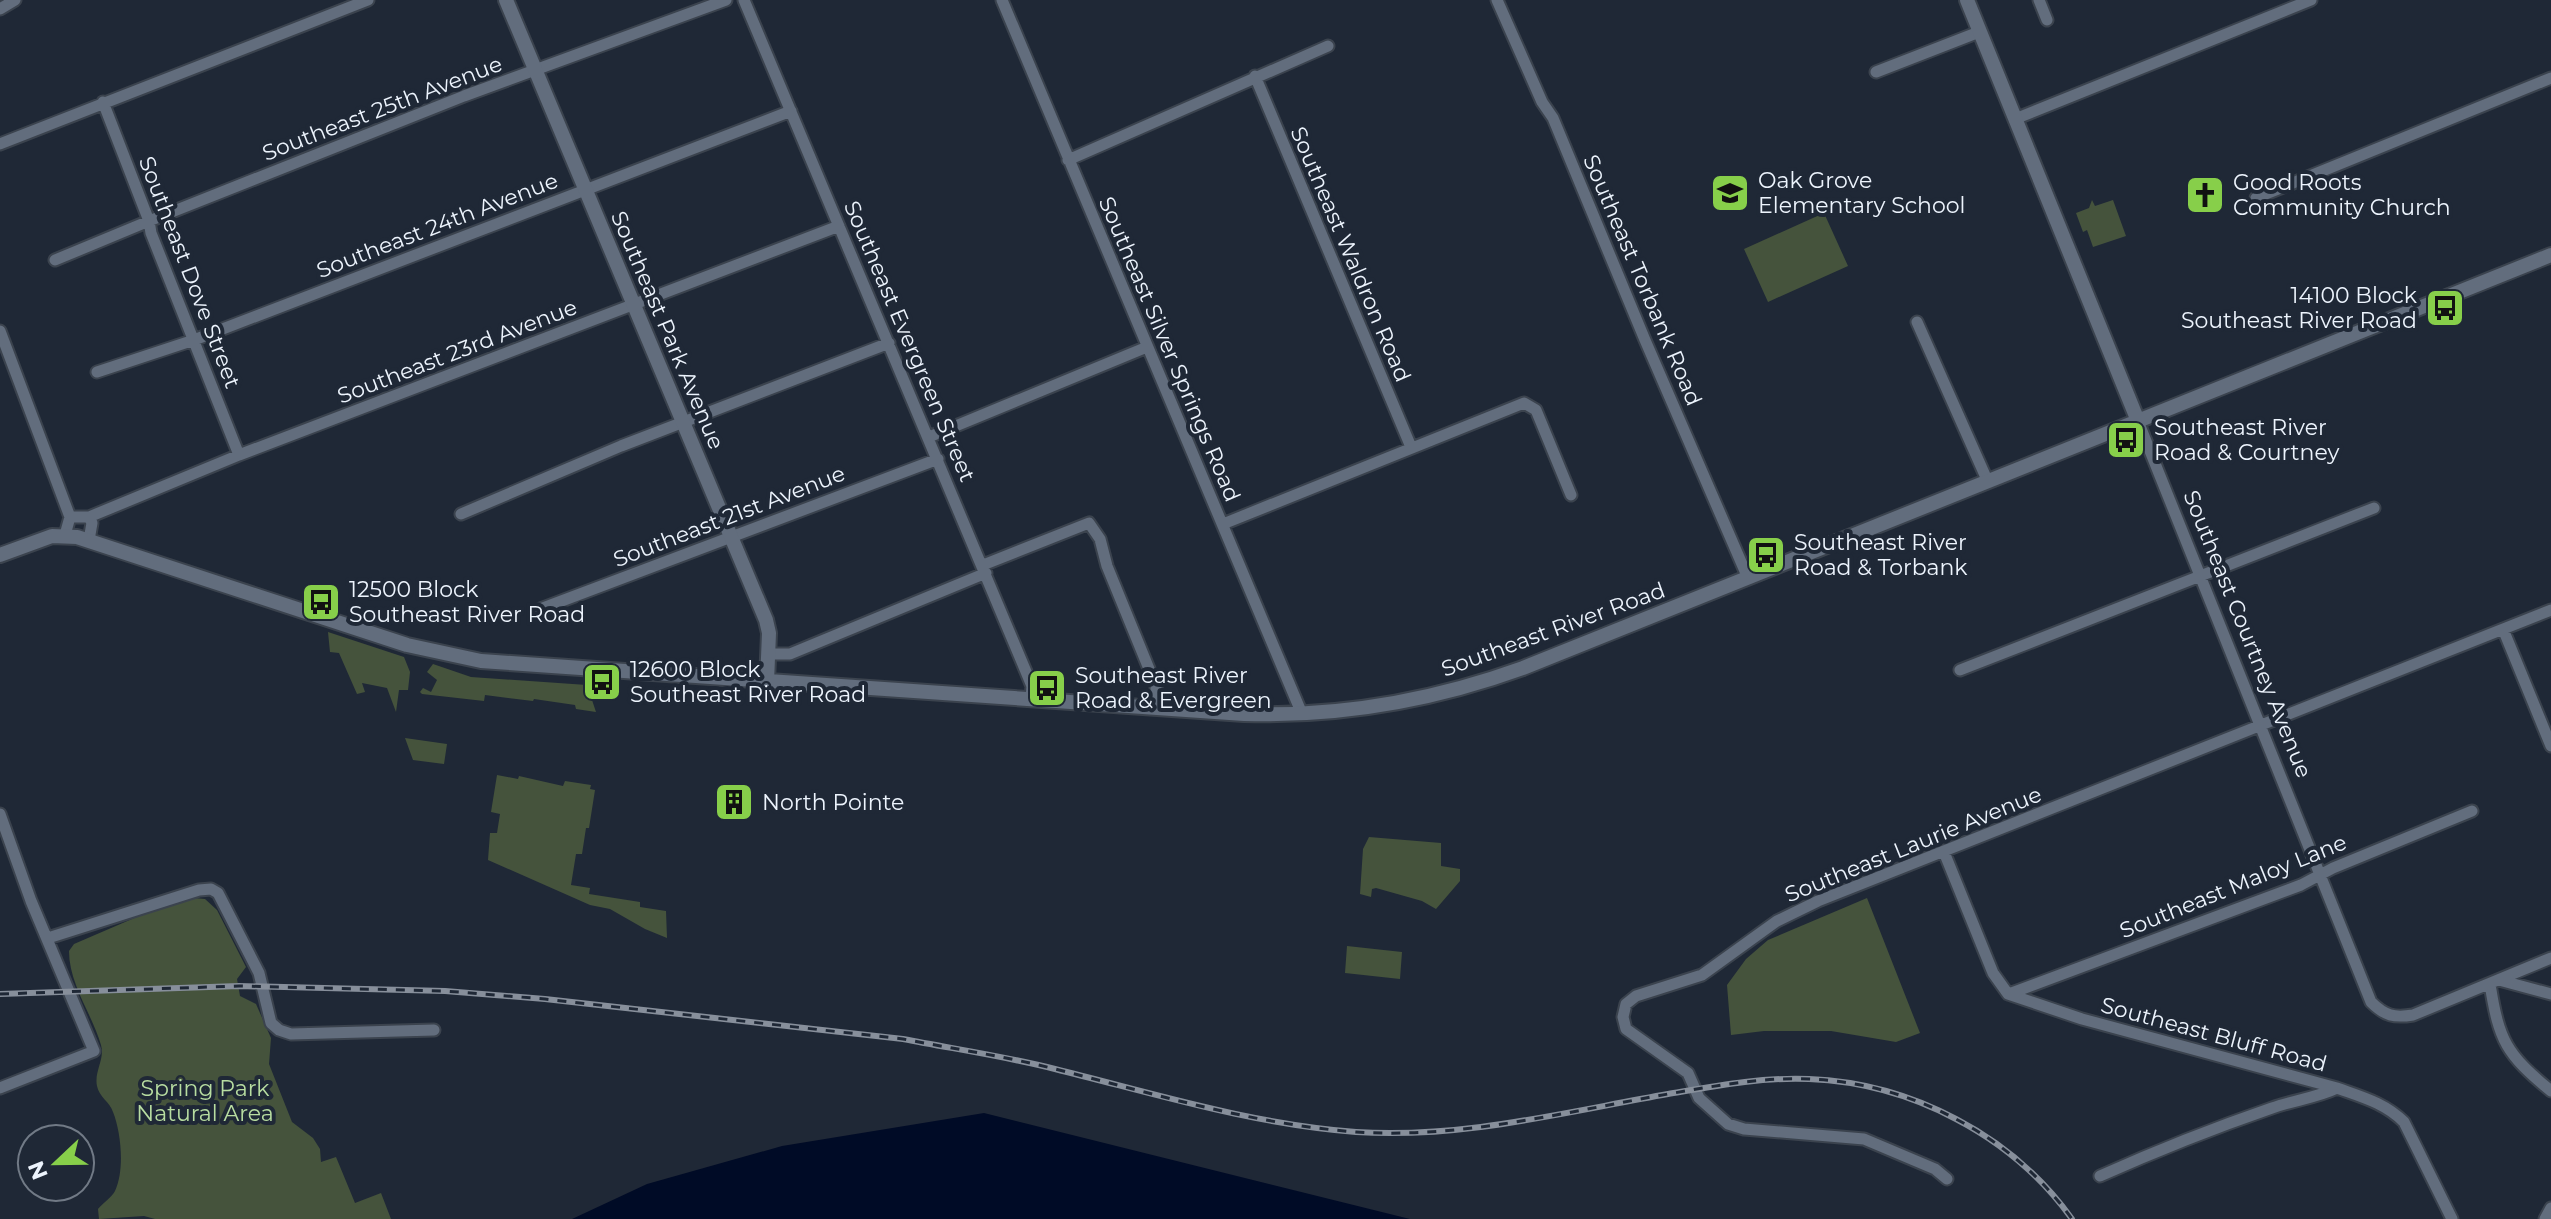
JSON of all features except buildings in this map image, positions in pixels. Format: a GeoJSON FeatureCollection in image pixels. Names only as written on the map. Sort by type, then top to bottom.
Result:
{"type":"FeatureCollection","features":[{"type":"Feature","properties":{"kind":"street"},"geometry":{"type":"LineString","coordinates":[[0,9],[15,0]]}},
{"type":"Feature","properties":{"kind":"street"},"geometry":{"type":"LineString","coordinates":[[0,144],[368,0]]}},
{"type":"Feature","properties":{"kind":"street","name":"Southeast Park Avenue"},"geometry":{"type":"LineString","coordinates":[[506,0],[766,620],[767,682]]}},
{"type":"Feature","properties":{"kind":"street","name":"Southeast 25th Avenue"},"geometry":{"type":"LineString","coordinates":[[55,260],[464,96],[726,0]]}},
{"type":"Feature","properties":{"kind":"street","name":"Southeast Evergreen Street"},"geometry":{"type":"LineString","coordinates":[[744,0],[984,569],[1032,686],[1031,699]]}},
{"type":"Feature","properties":{"kind":"street","name":"Southeast Silver Springs Road"},"geometry":{"type":"LineString","coordinates":[[1002,0],[1302,714]]}},
{"type":"Feature","properties":{"kind":"street","name":"Southeast Torbank Road"},"geometry":{"type":"LineString","coordinates":[[1497,0],[1542,102],[1553,118],[1748,578]]}},
{"type":"Feature","properties":{"kind":"street","name":"Southeast Courtney Avenue"},"geometry":{"type":"LineString","coordinates":[[1967,0],[2371,1002],[2383,1014],[2397,1018],[2413,1015],[2494,982]]}},
{"type":"Feature","properties":{"kind":"street"},"geometry":{"type":"LineString","coordinates":[[2039,0],[2047,20]]}},
{"type":"Feature","properties":{"kind":"street"},"geometry":{"type":"LineString","coordinates":[[2015,119],[2311,0]]}},
{"type":"Feature","properties":{"kind":"street"},"geometry":{"type":"LineString","coordinates":[[1876,72],[1979,32]]}},
{"type":"Feature","properties":{"kind":"street"},"geometry":{"type":"LineString","coordinates":[[1068,160],[1328,46]]}},
{"type":"Feature","properties":{"kind":"street","name":"Southeast Waldron Road"},"geometry":{"type":"LineString","coordinates":[[1255,76],[1411,447]]}},
{"type":"Feature","properties":{"kind":"street"},"geometry":{"type":"LineString","coordinates":[[2256,198],[2551,78]]}},
{"type":"Feature","properties":{"kind":"street","name":"Southeast Dove Street"},"geometry":{"type":"LineString","coordinates":[[103,102],[239,455]]}},
{"type":"Feature","properties":{"kind":"street","name":"Southeast 24th Avenue"},"geometry":{"type":"LineString","coordinates":[[97,372],[194,340],[791,111]]}},
{"type":"Feature","properties":{"kind":"street","name":"Southeast 23rd Avenue"},"geometry":{"type":"LineString","coordinates":[[89,517],[239,455],[839,226]]}},
{"type":"Feature","properties":{"kind":"street","name":"Southeast River Road"},"geometry":{"type":"LineString","coordinates":[[0,555],[45,538],[65,535],[89,540],[398,642],[445,655],[494,662],[1244,714],[1302,714],[1393,704],[1468,687],[1542,661],[2551,255]]}},
{"type":"Feature","properties":{"kind":"street"},"geometry":{"type":"LineString","coordinates":[[1917,322],[1988,482]]}},
{"type":"Feature","properties":{"kind":"street"},"geometry":{"type":"LineString","coordinates":[[0,331],[70,517],[65,535]]}},
{"type":"Feature","properties":{"kind":"street"},"geometry":{"type":"LineString","coordinates":[[461,514],[682,422],[889,343]]}},
{"type":"Feature","properties":{"kind":"street"},"geometry":{"type":"LineString","coordinates":[[929,437],[1147,347]]}},
{"type":"Feature","properties":{"kind":"street"},"geometry":{"type":"LineString","coordinates":[[1223,524],[1524,403],[1536,410],[1571,495]]}},
{"type":"Feature","properties":{"kind":"street","name":"Southeast 21st Avenue"},"geometry":{"type":"LineString","coordinates":[[535,611],[938,459]]}},
{"type":"Feature","properties":{"kind":"street"},"geometry":{"type":"LineString","coordinates":[[1960,670],[2374,508]]}},
{"type":"Feature","properties":{"kind":"street"},"geometry":{"type":"LineString","coordinates":[[70,517],[89,517],[92,523],[89,540]]}},
{"type":"Feature","properties":{"kind":"street"},"geometry":{"type":"LineString","coordinates":[[768,654],[790,654],[1089,523],[1100,539],[1107,566],[1156,686],[1156,707]]}},
{"type":"Feature","properties":{"kind":"street","name":"Southeast Laurie Avenue"},"geometry":{"type":"LineString","coordinates":[[1947,1179],[1935,1169],[1864,1139],[1744,1129],[1728,1124],[1699,1098],[1688,1073],[1626,1029],[1623,1017],[1626,1004],[1636,996],[1702,975],[1793,913],[2551,610]]}},
{"type":"Feature","properties":{"kind":"street"},"geometry":{"type":"LineString","coordinates":[[2503,629],[2551,746]]}},
{"type":"Feature","properties":{"kind":"street","name":"Southeast Maloy Lane"},"geometry":{"type":"LineString","coordinates":[[2008,994],[2320,876],[2472,811]]}},
{"type":"Feature","properties":{"kind":"street"},"geometry":{"type":"LineString","coordinates":[[0,1088],[94,1051],[1,818]]}},
{"type":"Feature","properties":{"kind":"street"},"geometry":{"type":"LineString","coordinates":[[1944,852],[1993,973],[2008,994]]}},
{"type":"Feature","properties":{"kind":"street"},"geometry":{"type":"LineString","coordinates":[[48,938],[199,890],[211,889],[218,893],[259,973],[271,1023],[279,1030],[291,1034],[434,1030]]}},
{"type":"Feature","properties":{"kind":"street"},"geometry":{"type":"LineString","coordinates":[[2494,982],[2551,958]]}},
{"type":"Feature","properties":{"kind":"street"},"geometry":{"type":"LineString","coordinates":[[2494,982],[2551,994]]}},
{"type":"Feature","properties":{"kind":"street"},"geometry":{"type":"LineString","coordinates":[[2494,982],[2497,1025],[2503,1040],[2519,1063],[2551,1091]]}},
{"type":"Feature","properties":{"kind":"street","name":"Southeast Bluff Road"},"geometry":{"type":"LineString","coordinates":[[2008,994],[2082,1019],[2337,1088],[2374,1101],[2404,1122],[2452,1219]]}},
{"type":"Feature","properties":{"kind":"street"},"geometry":{"type":"LineString","coordinates":[[2100,1176],[2151,1153],[2337,1088]]}},
{"type":"Feature","properties":{"kind":"street"},"geometry":{"type":"LineString","coordinates":[[2545,1219],[2551,1208]]}},
{"type":"Feature","properties":{"kind":"green space"},"geometry":{"type":"Polygon","coordinates":[[[2092,200],[2095,206],[2113,200],[2126,236],[2093,247],[2076,213],[2089,208],[2092,200]]]}},
{"type":"Feature","properties":{"kind":"green space"},"geometry":{"type":"Polygon","coordinates":[[[1824,213],[1848,266],[1768,302],[1744,249],[1824,213]]]}},
{"type":"Feature","properties":{"kind":"green space"},"geometry":{"type":"Polygon","coordinates":[[[328,632],[404,657],[410,672],[408,690],[399,690],[396,712],[387,688],[362,683],[365,692],[357,694],[339,653],[330,652],[328,632]]]}},
{"type":"Feature","properties":{"kind":"green space"},"geometry":{"type":"Polygon","coordinates":[[[433,664],[471,677],[587,685],[596,712],[576,709],[575,705],[534,699],[485,695],[484,701],[422,694],[423,688],[431,692],[437,680],[427,672],[433,664]]]}},
{"type":"Feature","properties":{"kind":"green space"},"geometry":{"type":"Polygon","coordinates":[[[405,738],[447,744],[444,764],[413,760],[405,738]]]}},
{"type":"Feature","properties":{"kind":"green space"},"geometry":{"type":"Polygon","coordinates":[[[497,775],[518,779],[519,776],[563,786],[565,781],[591,785],[590,789],[595,790],[589,828],[586,828],[582,854],[576,854],[571,885],[590,888],[589,894],[640,902],[640,907],[666,911],[667,938],[610,909],[590,905],[488,860],[490,833],[497,833],[500,814],[491,812],[497,775]]]}},
{"type":"Feature","properties":{"kind":"green space"},"geometry":{"type":"Polygon","coordinates":[[[1369,837],[1441,843],[1441,866],[1460,869],[1460,881],[1436,909],[1422,901],[1376,888],[1372,889],[1371,897],[1360,894],[1363,849],[1369,837]]]}},
{"type":"Feature","properties":{"kind":"green space","name":"Spring Park Natural Area"},"geometry":{"type":"Polygon","coordinates":[[[183,897],[205,899],[217,910],[246,967],[237,979],[240,996],[256,1004],[271,1038],[269,1064],[292,1122],[313,1138],[320,1149],[321,1162],[336,1157],[355,1203],[381,1193],[391,1219],[155,1219],[144,1216],[99,1219],[98,1209],[114,1193],[118,1182],[120,1140],[112,1108],[97,1086],[101,1045],[77,987],[69,951],[74,944],[183,897]]]}},
{"type":"Feature","properties":{"kind":"green space"},"geometry":{"type":"Polygon","coordinates":[[[1867,898],[1920,1033],[1896,1042],[1831,1031],[1764,1031],[1731,1035],[1727,985],[1746,959],[1768,940],[1867,898]]]}},
{"type":"Feature","properties":{"kind":"green space"},"geometry":{"type":"Polygon","coordinates":[[[1347,946],[1402,952],[1400,979],[1345,973],[1347,946]]]}},
{"type":"Feature","properties":{"kind":"water"},"geometry":{"type":"Polygon","coordinates":[[[984,1113],[1410,1219],[572,1219],[647,1184],[782,1146],[984,1113]]]}},
{"type":"Feature","properties":{"kind":"railway"},"geometry":{"type":"LineString","coordinates":[[0,994],[239,986],[445,991],[545,999],[903,1039],[1036,1064],[1241,1115],[1356,1132],[1435,1132],[1474,1128],[1738,1083],[1773,1079],[1828,1080],[1903,1096],[1973,1128],[2034,1175],[2072,1219]]}},
{"type":"Feature","properties":{"kind":"place","name":"Oak Grove Elementary School"},"geometry":{"type":"Point","coordinates":[1730,193]}},
{"type":"Feature","properties":{"kind":"place","name":"Good Roots Community Church"},"geometry":{"type":"Point","coordinates":[2205,195]}},
{"type":"Feature","properties":{"kind":"place","name":"14100 Block Southeast River Road"},"geometry":{"type":"Point","coordinates":[2445,308]}},
{"type":"Feature","properties":{"kind":"place","name":"Southeast River Road & Courtney"},"geometry":{"type":"Point","coordinates":[2126,440]}},
{"type":"Feature","properties":{"kind":"place","name":"Southeast River Road & Torbank"},"geometry":{"type":"Point","coordinates":[1766,555]}},
{"type":"Feature","properties":{"kind":"place","name":"12500 Block Southeast River Road"},"geometry":{"type":"Point","coordinates":[321,602]}},
{"type":"Feature","properties":{"kind":"place","name":"12600 Block Southeast River Road"},"geometry":{"type":"Point","coordinates":[602,682]}},
{"type":"Feature","properties":{"kind":"place","name":"Southeast River Road & Evergreen"},"geometry":{"type":"Point","coordinates":[1047,688]}},
{"type":"Feature","properties":{"kind":"place","name":"North Pointe"},"geometry":{"type":"Point","coordinates":[734,802]}}]}
